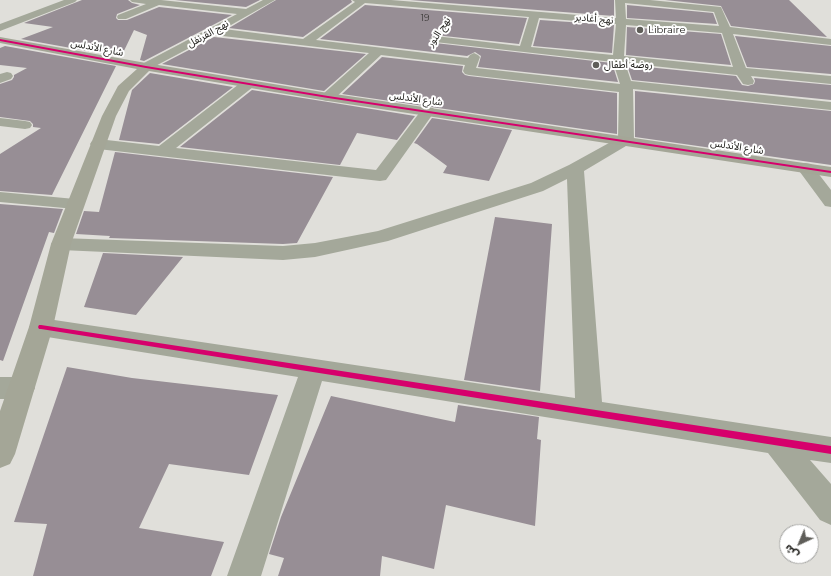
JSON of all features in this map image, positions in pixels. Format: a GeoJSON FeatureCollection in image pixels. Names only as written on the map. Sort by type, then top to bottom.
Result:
{"type":"FeatureCollection","features":[{"type":"Feature","properties":{"kind":"street"},"geometry":{"type":"LineString","coordinates":[[0,28],[68,0]]}},
{"type":"Feature","properties":{"kind":"street"},"geometry":{"type":"LineString","coordinates":[[135,0],[248,12]]}},
{"type":"Feature","properties":{"kind":"street","name":"نهج القرنفل"},"geometry":{"type":"LineString","coordinates":[[146,68],[270,0]]}},
{"type":"Feature","properties":{"kind":"street","name":"نهج أغادير"},"geometry":{"type":"LineString","coordinates":[[357,0],[400,2],[455,8],[726,30],[831,42]]}},
{"type":"Feature","properties":{"kind":"street"},"geometry":{"type":"LineString","coordinates":[[306,42],[364,0]]}},
{"type":"Feature","properties":{"kind":"street"},"geometry":{"type":"LineString","coordinates":[[480,10],[486,0]]}},
{"type":"Feature","properties":{"kind":"street"},"geometry":{"type":"LineString","coordinates":[[61,244],[283,253],[315,250],[381,237],[537,187],[575,169],[626,140],[626,86],[618,59],[621,21],[620,0],[718,9],[741,71],[761,98]]}},
{"type":"Feature","properties":{"kind":"street"},"geometry":{"type":"LineString","coordinates":[[122,17],[157,2]]}},
{"type":"Feature","properties":{"kind":"street"},"geometry":{"type":"LineString","coordinates":[[557,16],[558,5]]}},
{"type":"Feature","properties":{"kind":"street","name":"نهج النور"},"geometry":{"type":"LineString","coordinates":[[423,56],[455,8]]}},
{"type":"Feature","properties":{"kind":"street"},"geometry":{"type":"LineString","coordinates":[[525,50],[535,14]]}},
{"type":"Feature","properties":{"kind":"street"},"geometry":{"type":"LineString","coordinates":[[211,31],[472,62]]}},
{"type":"Feature","properties":{"kind":"street"},"geometry":{"type":"LineString","coordinates":[[435,39],[525,50],[831,80]]}},
{"type":"Feature","properties":{"kind":"street","name":"شارع الأندلس"},"geometry":{"type":"LineString","coordinates":[[0,40],[146,68],[831,172]]}},
{"type":"Feature","properties":{"kind":"street"},"geometry":{"type":"LineString","coordinates":[[480,45],[469,71],[761,98],[831,106]]}},
{"type":"Feature","properties":{"kind":"street"},"geometry":{"type":"LineString","coordinates":[[328,96],[378,50]]}},
{"type":"Feature","properties":{"kind":"street"},"geometry":{"type":"LineString","coordinates":[[0,454],[11,388],[41,327],[61,244],[75,204],[98,144],[123,89],[146,68]]}},
{"type":"Feature","properties":{"kind":"street"},"geometry":{"type":"LineString","coordinates":[[0,74],[7,76],[0,79]]}},
{"type":"Feature","properties":{"kind":"street"},"geometry":{"type":"LineString","coordinates":[[163,151],[248,84]]}},
{"type":"Feature","properties":{"kind":"street"},"geometry":{"type":"LineString","coordinates":[[98,144],[380,176],[428,111]]}},
{"type":"Feature","properties":{"kind":"street"},"geometry":{"type":"LineString","coordinates":[[0,122],[25,125]]}},
{"type":"Feature","properties":{"kind":"street"},"geometry":{"type":"LineString","coordinates":[[805,168],[831,202]]}},
{"type":"Feature","properties":{"kind":"street"},"geometry":{"type":"LineString","coordinates":[[575,169],[589,413]]}},
{"type":"Feature","properties":{"kind":"street"},"geometry":{"type":"LineString","coordinates":[[0,197],[75,204]]}},
{"type":"Feature","properties":{"kind":"street"},"geometry":{"type":"LineString","coordinates":[[41,327],[831,450]]}},
{"type":"Feature","properties":{"kind":"street"},"geometry":{"type":"LineString","coordinates":[[244,576],[313,370]]}},
{"type":"Feature","properties":{"kind":"street"},"geometry":{"type":"LineString","coordinates":[[777,442],[831,508]]}},
{"type":"Feature","properties":{"kind":"building"},"geometry":{"type":"Polygon","coordinates":[[[82,0],[128,0],[132,3],[140,5],[117,14],[116,18],[118,20],[127,20],[159,7],[232,15],[144,61],[140,60],[147,35],[134,30],[121,57],[21,39],[53,27],[24,23],[82,0]]]}},
{"type":"Feature","properties":{"kind":"building"},"geometry":{"type":"Polygon","coordinates":[[[175,0],[260,0],[246,7],[175,0]]]}},
{"type":"Feature","properties":{"kind":"building"},"geometry":{"type":"Polygon","coordinates":[[[276,0],[351,0],[352,2],[303,37],[229,28],[276,0]]]}},
{"type":"Feature","properties":{"kind":"building"},"geometry":{"type":"Polygon","coordinates":[[[410,0],[614,0],[614,16],[410,0]]]}},
{"type":"Feature","properties":{"kind":"building"},"geometry":{"type":"Polygon","coordinates":[[[665,0],[789,0],[827,37],[731,26],[721,6],[665,0]]]}},
{"type":"Feature","properties":{"kind":"building"},"geometry":{"type":"Polygon","coordinates":[[[365,5],[527,18],[519,44],[435,35],[429,40],[435,43],[612,63],[618,82],[478,67],[481,56],[475,52],[467,56],[320,39],[365,5]]]}},
{"type":"Feature","properties":{"kind":"building"},"geometry":{"type":"Polygon","coordinates":[[[627,5],[713,13],[717,24],[627,18],[627,5]]]}},
{"type":"Feature","properties":{"kind":"building"},"geometry":{"type":"Polygon","coordinates":[[[540,20],[614,25],[612,53],[533,46],[540,20]]]}},
{"type":"Feature","properties":{"kind":"building"},"geometry":{"type":"Polygon","coordinates":[[[627,27],[721,34],[731,65],[626,55],[627,27]]]}},
{"type":"Feature","properties":{"kind":"building"},"geometry":{"type":"Polygon","coordinates":[[[735,36],[831,46],[831,74],[747,67],[735,36]]]}},
{"type":"Feature","properties":{"kind":"building"},"geometry":{"type":"Polygon","coordinates":[[[214,37],[366,54],[324,91],[162,64],[214,37]]]}},
{"type":"Feature","properties":{"kind":"building"},"geometry":{"type":"Polygon","coordinates":[[[5,46],[116,66],[52,195],[0,191],[0,154],[41,128],[33,127],[33,124],[30,121],[0,117],[0,84],[12,80],[14,75],[27,68],[0,65],[0,48],[5,46]]]}},
{"type":"Feature","properties":{"kind":"building"},"geometry":{"type":"Polygon","coordinates":[[[382,57],[463,66],[462,72],[469,76],[617,93],[617,134],[342,94],[382,57]]]}},
{"type":"Feature","properties":{"kind":"building"},"geometry":{"type":"Polygon","coordinates":[[[627,65],[736,76],[742,85],[748,86],[754,84],[754,78],[831,85],[831,100],[632,80],[627,65]]]}},
{"type":"Feature","properties":{"kind":"building"},"geometry":{"type":"Polygon","coordinates":[[[150,73],[233,87],[159,144],[119,140],[132,90],[150,73]]]}},
{"type":"Feature","properties":{"kind":"building"},"geometry":{"type":"Polygon","coordinates":[[[252,90],[415,116],[397,140],[357,133],[340,165],[180,147],[252,90]]]}},
{"type":"Feature","properties":{"kind":"building"},"geometry":{"type":"Polygon","coordinates":[[[635,91],[831,111],[831,165],[635,137],[635,91]]]}},
{"type":"Feature","properties":{"kind":"building"},"geometry":{"type":"Polygon","coordinates":[[[432,118],[512,130],[489,181],[443,173],[447,166],[414,143],[432,118]]]}},
{"type":"Feature","properties":{"kind":"building"},"geometry":{"type":"Polygon","coordinates":[[[115,152],[333,177],[297,243],[283,244],[109,238],[110,236],[76,234],[84,211],[99,212],[115,152]]]}},
{"type":"Feature","properties":{"kind":"building"},"geometry":{"type":"Polygon","coordinates":[[[0,204],[63,209],[54,233],[49,232],[3,361],[0,360],[0,204]]]}},
{"type":"Feature","properties":{"kind":"building"},"geometry":{"type":"Polygon","coordinates":[[[495,217],[552,224],[540,391],[464,380],[495,217]]]}},
{"type":"Feature","properties":{"kind":"building"},"geometry":{"type":"Polygon","coordinates":[[[103,253],[183,257],[136,315],[84,307],[103,253]]]}},
{"type":"Feature","properties":{"kind":"building"},"geometry":{"type":"Polygon","coordinates":[[[67,367],[132,378],[278,395],[249,475],[169,464],[139,528],[224,542],[211,576],[33,576],[47,524],[14,522],[67,367]]]}},
{"type":"Feature","properties":{"kind":"building"},"geometry":{"type":"Polygon","coordinates":[[[331,396],[455,422],[458,405],[539,417],[537,439],[541,440],[535,526],[446,505],[434,569],[382,556],[380,576],[278,576],[284,558],[269,554],[281,517],[331,396]]]}},
{"type":"Feature","properties":{"kind":"cycle path"},"geometry":{"type":"LineString","coordinates":[[0,40],[146,67],[328,97],[831,172]]}},
{"type":"Feature","properties":{"kind":"cycle path"},"geometry":{"type":"LineString","coordinates":[[41,327],[831,450]]}},
{"type":"Feature","properties":{"kind":"place","name":"Libraire"},"geometry":{"type":"Point","coordinates":[640,30]}},
{"type":"Feature","properties":{"kind":"place","name":"روضة أطفال"},"geometry":{"type":"Point","coordinates":[596,65]}}]}
